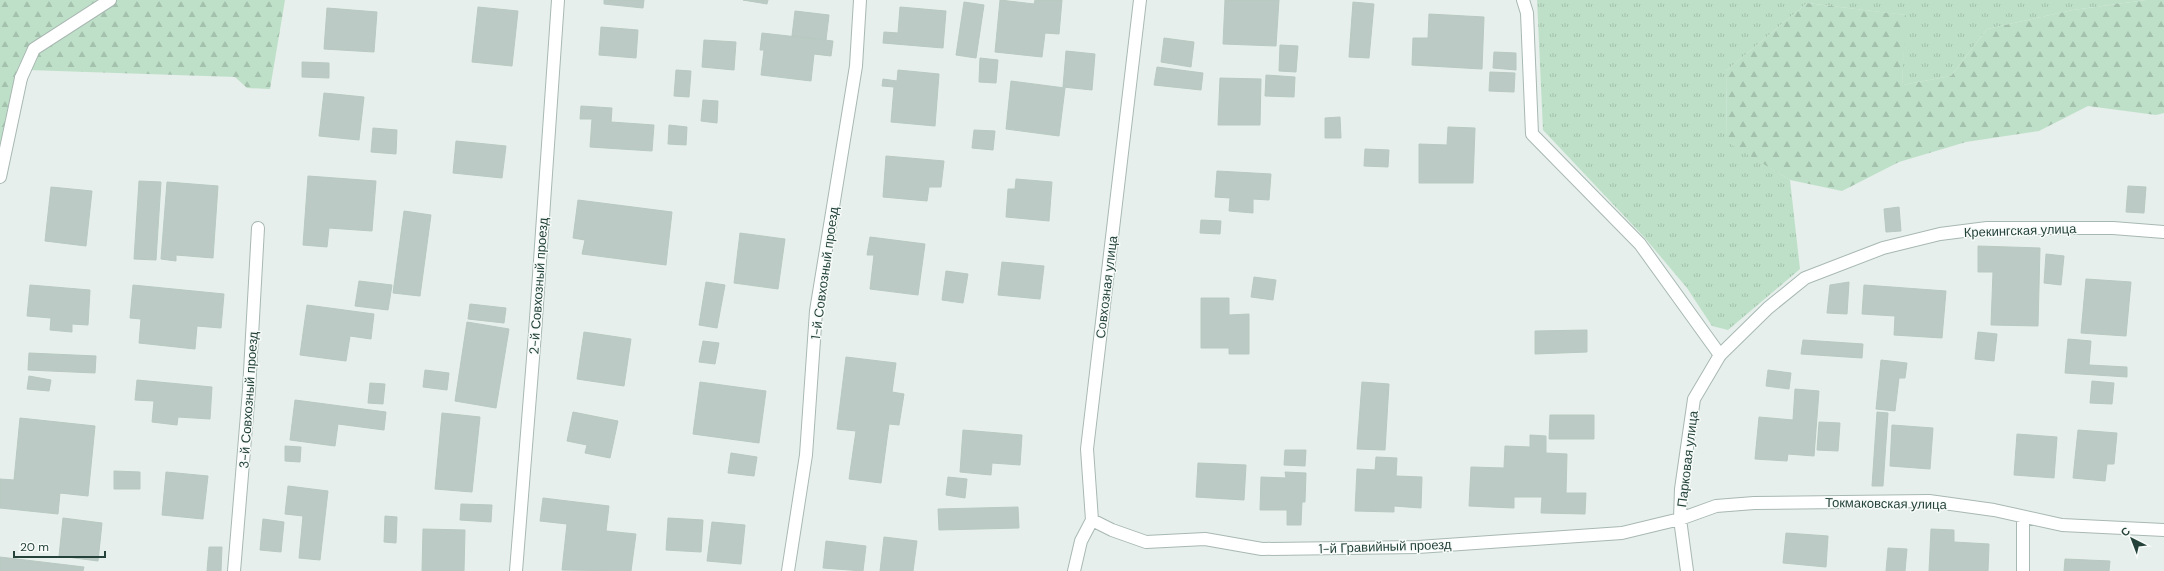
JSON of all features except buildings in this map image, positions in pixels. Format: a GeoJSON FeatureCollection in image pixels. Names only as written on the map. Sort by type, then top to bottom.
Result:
{"type":"FeatureCollection","features":[{"type":"Feature","properties":{"kind":"street"},"geometry":{"type":"LineString","coordinates":[[0,177],[21,78],[34,49],[110,0]]}},
{"type":"Feature","properties":{"kind":"street","name":"2-й Совхозный проезд"},"geometry":{"type":"LineString","coordinates":[[516,571],[536,326],[558,0]]}},
{"type":"Feature","properties":{"kind":"street","name":"1-й Совхозный проезд"},"geometry":{"type":"LineString","coordinates":[[788,571],[806,455],[816,311],[856,66],[860,0]]}},
{"type":"Feature","properties":{"kind":"street","name":"Совхозная улица"},"geometry":{"type":"LineString","coordinates":[[1092,520],[1088,449],[1140,0]]}},
{"type":"Feature","properties":{"kind":"street"},"geometry":{"type":"LineString","coordinates":[[1524,0],[1527,13],[1532,134],[1640,244],[1720,354]]}},
{"type":"Feature","properties":{"kind":"street","name":"3-й Совхозный проезд"},"geometry":{"type":"LineString","coordinates":[[234,571],[250,390],[258,228]]}},
{"type":"Feature","properties":{"kind":"street","name":"Крекингская улица"},"geometry":{"type":"LineString","coordinates":[[1720,354],[1768,308],[1805,278],[1883,248],[1940,234],[1987,228],[2113,228],[2164,232]]}},
{"type":"Feature","properties":{"kind":"street","name":"Парковая улица"},"geometry":{"type":"LineString","coordinates":[[1687,571],[1680,519],[1681,489],[1694,399],[1720,354]]}},
{"type":"Feature","properties":{"kind":"street","name":"Токмаковская улица"},"geometry":{"type":"LineString","coordinates":[[1680,519],[1716,506],[1754,503],[1821,501],[1929,501],[1994,510],[2023,518],[2062,525],[2164,530]]}},
{"type":"Feature","properties":{"kind":"street"},"geometry":{"type":"LineString","coordinates":[[2023,518],[2023,571]]}},
{"type":"Feature","properties":{"kind":"street","name":"1-й Гравийный проезд"},"geometry":{"type":"LineString","coordinates":[[1092,520],[1112,530],[1146,542],[1205,539],[1262,549],[1418,547],[1614,534],[1680,519]]}},
{"type":"Feature","properties":{"kind":"street"},"geometry":{"type":"LineString","coordinates":[[1074,571],[1081,541],[1092,520]]}},
{"type":"Feature","properties":{"kind":"green space"},"geometry":{"type":"Polygon","coordinates":[[[0,0],[285,0],[270,89],[247,88],[235,77],[28,70],[16,75],[0,147],[0,0]]]}},
{"type":"Feature","properties":{"kind":"green space"},"geometry":{"type":"Polygon","coordinates":[[[1537,0],[2146,0],[2073,10],[1987,29],[1951,76],[1902,85],[1905,15],[1807,3],[1726,71],[1727,141],[1790,180],[1800,269],[1728,330],[1712,326],[1687,288],[1644,237],[1543,130],[1537,0]]]}},
{"type":"Feature","properties":{"kind":"green space"},"geometry":{"type":"Polygon","coordinates":[[[2146,0],[2164,0],[2164,113],[2156,115],[2088,106],[2039,131],[1966,142],[1899,162],[1842,191],[1790,180],[1727,142],[1726,71],[1807,3],[1906,15],[1902,85],[1951,76],[1987,29],[2073,10],[2146,0]]]}}]}
